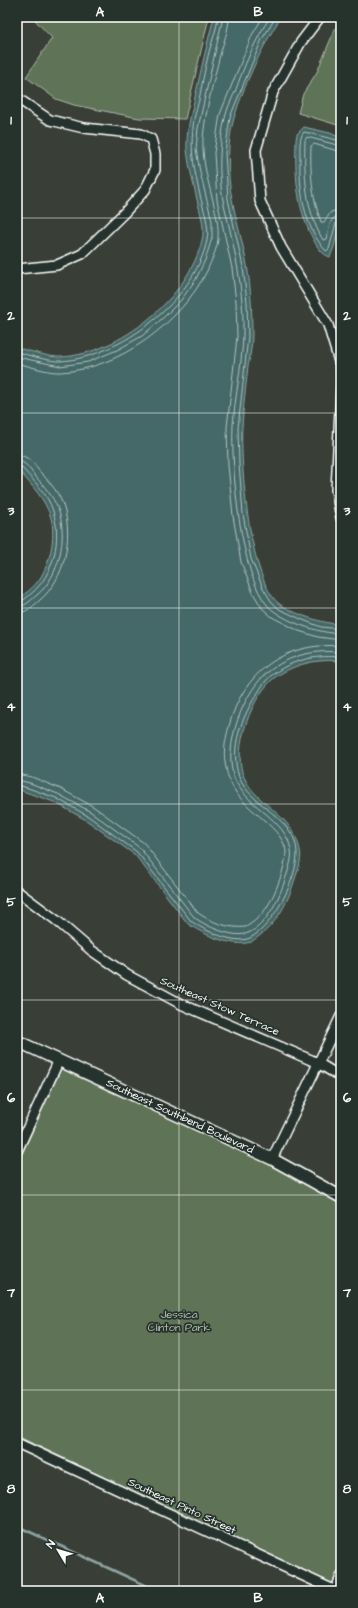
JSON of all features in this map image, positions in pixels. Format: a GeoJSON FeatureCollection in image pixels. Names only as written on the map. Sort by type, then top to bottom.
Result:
{"type":"FeatureCollection","features":[{"type":"Feature","properties":{"kind":"street"},"geometry":{"type":"LineString","coordinates":[[320,17],[301,42],[273,92],[256,150],[260,201],[281,247],[328,325],[341,368]]}},
{"type":"Feature","properties":{"kind":"street"},"geometry":{"type":"LineString","coordinates":[[17,98],[50,120],[84,128],[141,134],[151,139],[155,154],[154,170],[145,190],[82,254],[57,265],[17,269]]}},
{"type":"Feature","properties":{"kind":"street"},"geometry":{"type":"LineString","coordinates":[[341,389],[336,490],[341,518]]}},
{"type":"Feature","properties":{"kind":"street","name":"Southeast Stow Terrace"},"geometry":{"type":"LineString","coordinates":[[17,891],[56,920],[91,950],[127,975],[181,1004],[318,1063],[341,1077]]}},
{"type":"Feature","properties":{"kind":"street"},"geometry":{"type":"LineString","coordinates":[[272,1159],[341,1016]]}},
{"type":"Feature","properties":{"kind":"street","name":"Southeast Southbend Boulevard"},"geometry":{"type":"LineString","coordinates":[[17,1041],[272,1159],[341,1197]]}},
{"type":"Feature","properties":{"kind":"street"},"geometry":{"type":"LineString","coordinates":[[17,1151],[59,1060]]}},
{"type":"Feature","properties":{"kind":"street","name":"Southeast Pinto Street"},"geometry":{"type":"LineString","coordinates":[[17,1443],[335,1591]]}},
{"type":"Feature","properties":{"kind":"street"},"geometry":{"type":"LineString","coordinates":[[335,1591],[341,1577]]}},
{"type":"Feature","properties":{"kind":"green space"},"geometry":{"type":"Polygon","coordinates":[[[32,17],[209,17],[185,119],[139,118],[74,105],[56,99],[26,77],[52,38],[32,17]]]}},
{"type":"Feature","properties":{"kind":"green space"},"geometry":{"type":"Polygon","coordinates":[[[340,17],[341,126],[298,113],[303,94],[317,72],[340,17]]]}},
{"type":"Feature","properties":{"kind":"green space","name":"Jessica Clinton Park"},"geometry":{"type":"Polygon","coordinates":[[[61,1069],[282,1170],[341,1205],[341,1564],[332,1585],[17,1436],[17,1165],[61,1069]]]}},
{"type":"Feature","properties":{"kind":"water"},"geometry":{"type":"Polygon","coordinates":[[[214,17],[281,17],[260,53],[243,92],[234,118],[229,148],[230,189],[244,248],[251,300],[252,340],[244,404],[242,444],[245,493],[254,549],[261,574],[270,593],[281,605],[310,618],[341,625],[341,661],[316,661],[292,668],[277,676],[268,684],[260,695],[247,722],[242,737],[240,752],[244,777],[257,796],[290,827],[296,838],[301,854],[299,868],[280,914],[264,932],[251,942],[243,943],[227,942],[218,939],[188,924],[135,855],[86,820],[54,802],[17,789],[17,599],[32,588],[41,577],[49,559],[53,533],[51,517],[45,504],[38,493],[17,468],[17,348],[61,357],[83,353],[106,345],[128,334],[149,319],[183,282],[195,261],[203,235],[202,222],[190,170],[187,143],[190,116],[214,17]]]}},
{"type":"Feature","properties":{"kind":"water"},"geometry":{"type":"Polygon","coordinates":[[[304,127],[330,133],[341,138],[341,216],[334,247],[330,257],[321,251],[317,246],[307,225],[300,201],[296,177],[296,140],[297,134],[304,127]]]}},
{"type":"Feature","properties":{"kind":"waterway"},"geometry":{"type":"LineString","coordinates":[[17,1526],[158,1591]]}}]}
